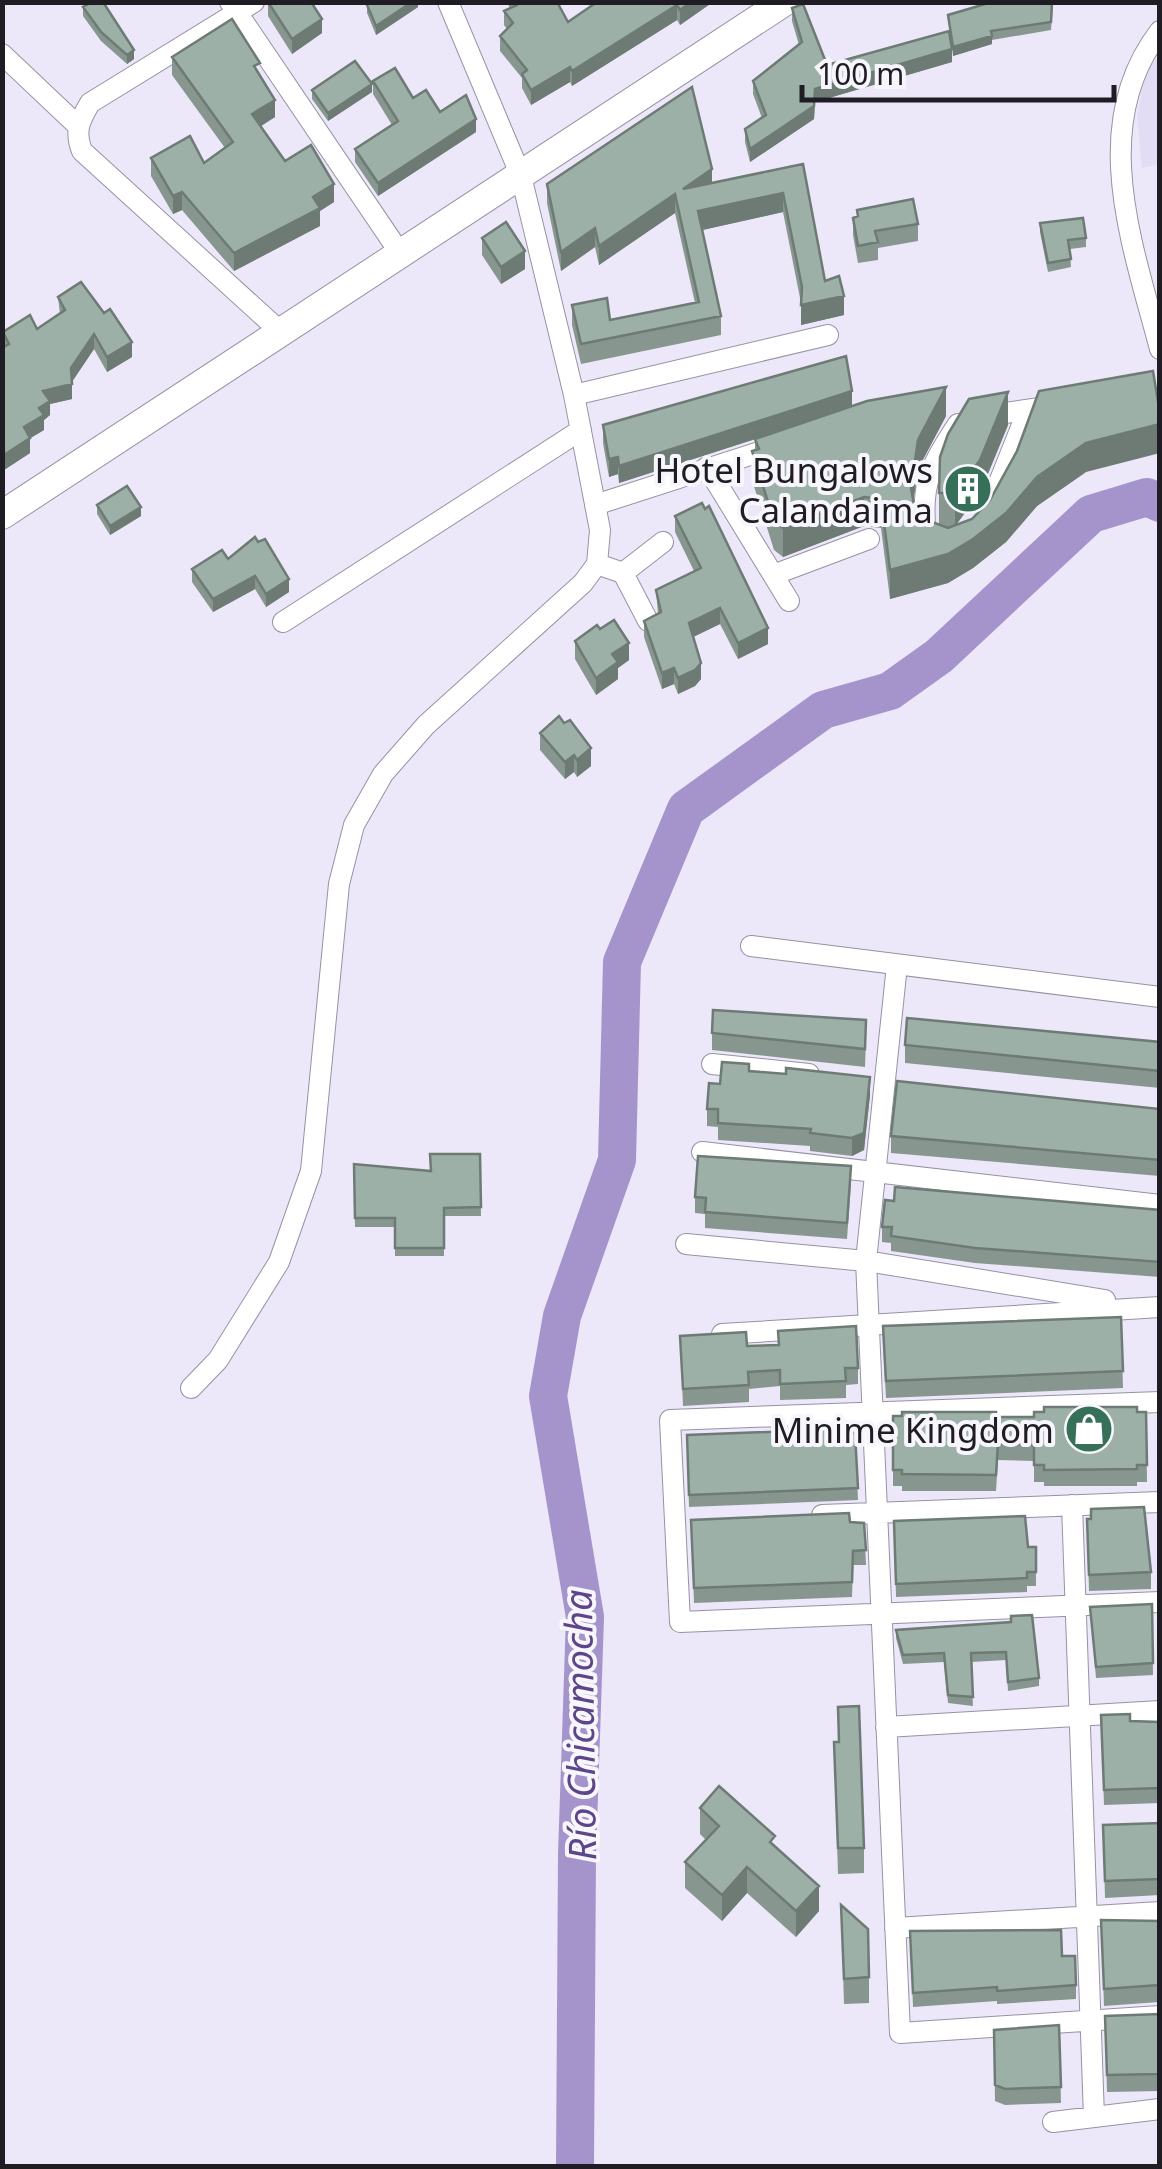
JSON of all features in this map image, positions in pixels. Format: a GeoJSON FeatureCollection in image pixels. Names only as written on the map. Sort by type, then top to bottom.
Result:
{"type":"FeatureCollection","features":[{"type":"Feature","properties":{"kind":"main road"},"geometry":{"type":"LineString","coordinates":[[2,515],[284,334],[784,2]]}},
{"type":"Feature","properties":{"kind":"street"},"geometry":{"type":"LineString","coordinates":[[190,1388],[218,1360],[279,1262],[311,1171],[339,884],[354,825],[383,774],[426,726],[583,584],[597,564],[600,530],[574,395],[521,176],[448,2]]}},
{"type":"Feature","properties":{"kind":"street"},"geometry":{"type":"LineString","coordinates":[[284,334],[82,150],[78,126],[90,102],[240,6],[402,256]]}},
{"type":"Feature","properties":{"kind":"street"},"geometry":{"type":"LineString","coordinates":[[1160,31],[1129,82],[1119,122],[1130,232],[1160,349]]}},
{"type":"Feature","properties":{"kind":"street"},"geometry":{"type":"LineString","coordinates":[[2,54],[78,126]]}},
{"type":"Feature","properties":{"kind":"street"},"geometry":{"type":"LineString","coordinates":[[574,395],[828,335]]}},
{"type":"Feature","properties":{"kind":"street"},"geometry":{"type":"LineString","coordinates":[[950,542],[934,542],[926,536],[924,489],[932,464],[962,419],[1085,400]]}},
{"type":"Feature","properties":{"kind":"street"},"geometry":{"type":"LineString","coordinates":[[983,520],[1028,410]]}},
{"type":"Feature","properties":{"kind":"street"},"geometry":{"type":"LineString","coordinates":[[282,622],[580,430]]}},
{"type":"Feature","properties":{"kind":"street"},"geometry":{"type":"LineString","coordinates":[[594,504],[801,439]]}},
{"type":"Feature","properties":{"kind":"street"},"geometry":{"type":"LineString","coordinates":[[707,468],[789,602]]}},
{"type":"Feature","properties":{"kind":"street"},"geometry":{"type":"LineString","coordinates":[[773,576],[869,538]]}},
{"type":"Feature","properties":{"kind":"street"},"geometry":{"type":"LineString","coordinates":[[623,573],[663,542]]}},
{"type":"Feature","properties":{"kind":"street"},"geometry":{"type":"LineString","coordinates":[[597,564],[623,573],[648,621]]}},
{"type":"Feature","properties":{"kind":"street"},"geometry":{"type":"LineString","coordinates":[[751,946],[1160,997]]}},
{"type":"Feature","properties":{"kind":"street"},"geometry":{"type":"LineString","coordinates":[[898,966],[866,1261],[900,2034],[1160,2016]]}},
{"type":"Feature","properties":{"kind":"street"},"geometry":{"type":"LineString","coordinates":[[712,1064],[827,1076]]}},
{"type":"Feature","properties":{"kind":"street"},"geometry":{"type":"LineString","coordinates":[[702,1152],[1160,1205]]}},
{"type":"Feature","properties":{"kind":"street"},"geometry":{"type":"LineString","coordinates":[[686,1244],[866,1261],[1150,1307]]}},
{"type":"Feature","properties":{"kind":"street"},"geometry":{"type":"LineString","coordinates":[[701,1335],[1150,1307]]}},
{"type":"Feature","properties":{"kind":"street"},"geometry":{"type":"LineString","coordinates":[[1160,1402],[670,1420],[681,1520],[680,1622],[1160,1602]]}},
{"type":"Feature","properties":{"kind":"street"},"geometry":{"type":"LineString","coordinates":[[802,1516],[1160,1502]]}},
{"type":"Feature","properties":{"kind":"street"},"geometry":{"type":"LineString","coordinates":[[1072,1506],[1094,2117]]}},
{"type":"Feature","properties":{"kind":"street"},"geometry":{"type":"LineString","coordinates":[[886,1726],[1160,1711]]}},
{"type":"Feature","properties":{"kind":"street"},"geometry":{"type":"LineString","coordinates":[[896,1928],[1160,1912]]}},
{"type":"Feature","properties":{"kind":"street"},"geometry":{"type":"LineString","coordinates":[[1054,2122],[1160,2109]]}},
{"type":"Feature","properties":{"kind":"shaded area"},"geometry":{"type":"Polygon","coordinates":[[[1159,55],[1159,164],[1142,168],[1137,117],[1145,74],[1159,55]]]}},
{"type":"Feature","properties":{"kind":"building"},"geometry":{"type":"Polygon","coordinates":[[[103,2],[134,50],[127,55],[101,32],[83,7],[103,2]]]}},
{"type":"Feature","properties":{"kind":"building"},"geometry":{"type":"Polygon","coordinates":[[[268,2],[311,2],[322,19],[292,39],[268,2]]]}},
{"type":"Feature","properties":{"kind":"building"},"geometry":{"type":"Polygon","coordinates":[[[412,2],[376,26],[367,5],[412,2]]]}},
{"type":"Feature","properties":{"kind":"building"},"geometry":{"type":"Polygon","coordinates":[[[516,2],[557,2],[568,22],[597,2],[691,2],[680,10],[677,5],[572,71],[570,67],[531,90],[522,74],[527,70],[500,36],[513,23],[504,11],[516,2]]]}},
{"type":"Feature","properties":{"kind":"building"},"geometry":{"type":"Polygon","coordinates":[[[992,2],[1052,2],[1051,22],[991,31],[992,36],[953,47],[948,15],[992,2]]]}},
{"type":"Feature","properties":{"kind":"building"},"geometry":{"type":"Polygon","coordinates":[[[803,4],[827,65],[949,31],[952,49],[815,89],[814,106],[750,149],[745,129],[766,115],[753,81],[802,42],[792,8],[803,4]]]}},
{"type":"Feature","properties":{"kind":"building"},"geometry":{"type":"Polygon","coordinates":[[[232,19],[260,63],[254,66],[275,100],[252,114],[285,161],[311,145],[334,184],[313,197],[320,208],[234,253],[182,192],[173,196],[151,158],[190,136],[204,163],[233,142],[172,57],[232,19]]]}},
{"type":"Feature","properties":{"kind":"building"},"geometry":{"type":"Polygon","coordinates":[[[355,61],[372,84],[328,113],[312,90],[355,61]]]}},
{"type":"Feature","properties":{"kind":"building"},"geometry":{"type":"Polygon","coordinates":[[[395,68],[413,98],[426,90],[440,112],[466,95],[476,119],[378,183],[355,149],[398,121],[373,81],[395,68]]]}},
{"type":"Feature","properties":{"kind":"building"},"geometry":{"type":"Polygon","coordinates":[[[692,87],[712,169],[683,189],[803,164],[825,281],[839,276],[844,296],[801,305],[802,287],[783,193],[698,211],[721,316],[581,344],[572,305],[607,298],[610,320],[699,302],[675,194],[599,246],[595,228],[561,252],[547,184],[692,87]]]}},
{"type":"Feature","properties":{"kind":"building"},"geometry":{"type":"Polygon","coordinates":[[[913,199],[918,224],[875,231],[878,242],[858,246],[853,218],[858,216],[857,210],[913,199]]]}},
{"type":"Feature","properties":{"kind":"building"},"geometry":{"type":"Polygon","coordinates":[[[1083,218],[1086,238],[1068,240],[1071,259],[1048,263],[1040,223],[1083,218]]]}},
{"type":"Feature","properties":{"kind":"building"},"geometry":{"type":"Polygon","coordinates":[[[506,222],[525,251],[501,267],[482,238],[506,222]]]}},
{"type":"Feature","properties":{"kind":"building"},"geometry":{"type":"Polygon","coordinates":[[[81,282],[104,313],[110,309],[132,342],[107,357],[94,334],[71,368],[72,384],[43,391],[50,401],[39,408],[44,415],[24,427],[30,438],[4,455],[2,348],[9,344],[3,332],[30,315],[37,329],[65,310],[58,297],[81,282]]]}},
{"type":"Feature","properties":{"kind":"building"},"geometry":{"type":"Polygon","coordinates":[[[846,356],[852,391],[619,466],[618,457],[609,459],[603,425],[846,356]]]}},
{"type":"Feature","properties":{"kind":"building"},"geometry":{"type":"Polygon","coordinates":[[[1153,371],[1160,424],[1086,443],[1037,477],[1006,513],[973,539],[948,554],[890,570],[881,499],[864,497],[783,528],[774,521],[752,451],[759,449],[755,439],[867,401],[946,387],[918,440],[911,488],[916,516],[948,528],[972,519],[990,500],[1017,451],[1039,391],[1153,371]]]}},
{"type":"Feature","properties":{"kind":"building"},"geometry":{"type":"Polygon","coordinates":[[[1008,392],[980,460],[955,493],[939,493],[940,457],[948,434],[969,399],[1008,392]]]}},
{"type":"Feature","properties":{"kind":"building"},"geometry":{"type":"Polygon","coordinates":[[[127,486],[141,507],[110,526],[97,505],[127,486]]]}},
{"type":"Feature","properties":{"kind":"building"},"geometry":{"type":"Polygon","coordinates":[[[702,503],[705,509],[709,506],[768,628],[738,643],[720,608],[689,623],[701,663],[678,678],[674,668],[662,673],[644,621],[661,612],[656,590],[701,568],[675,516],[702,503]]]}},
{"type":"Feature","properties":{"kind":"building"},"geometry":{"type":"Polygon","coordinates":[[[255,537],[258,542],[265,539],[289,579],[266,594],[255,576],[213,599],[192,569],[222,550],[228,559],[255,537]]]}},
{"type":"Feature","properties":{"kind":"building"},"geometry":{"type":"Polygon","coordinates":[[[614,620],[629,643],[612,654],[618,662],[596,678],[575,641],[597,625],[600,629],[614,620]]]}},
{"type":"Feature","properties":{"kind":"building"},"geometry":{"type":"Polygon","coordinates":[[[559,716],[564,723],[570,720],[591,748],[577,760],[574,755],[565,762],[540,733],[559,716]]]}},
{"type":"Feature","properties":{"kind":"building"},"geometry":{"type":"Polygon","coordinates":[[[713,1010],[866,1020],[865,1049],[712,1033],[713,1010]]]}},
{"type":"Feature","properties":{"kind":"building"},"geometry":{"type":"Polygon","coordinates":[[[907,1018],[1160,1042],[1160,1071],[905,1045],[907,1018]]]}},
{"type":"Feature","properties":{"kind":"building"},"geometry":{"type":"Polygon","coordinates":[[[722,1062],[749,1064],[749,1071],[786,1074],[786,1068],[870,1077],[864,1133],[852,1138],[810,1133],[811,1129],[718,1123],[718,1109],[707,1109],[709,1083],[720,1084],[722,1062]]]}},
{"type":"Feature","properties":{"kind":"building"},"geometry":{"type":"Polygon","coordinates":[[[897,1081],[1160,1109],[1160,1160],[891,1136],[897,1081]]]}},
{"type":"Feature","properties":{"kind":"building"},"geometry":{"type":"Polygon","coordinates":[[[430,1154],[480,1154],[481,1207],[444,1208],[444,1248],[395,1248],[395,1218],[355,1218],[354,1164],[431,1171],[430,1154]]]}},
{"type":"Feature","properties":{"kind":"building"},"geometry":{"type":"Polygon","coordinates":[[[698,1156],[851,1166],[847,1223],[705,1212],[706,1198],[695,1197],[698,1156]]]}},
{"type":"Feature","properties":{"kind":"building"},"geometry":{"type":"Polygon","coordinates":[[[895,1187],[1160,1210],[1160,1262],[975,1248],[891,1236],[892,1227],[882,1227],[885,1200],[894,1201],[895,1187]]]}},
{"type":"Feature","properties":{"kind":"building"},"geometry":{"type":"Polygon","coordinates":[[[1121,1317],[1123,1371],[886,1381],[883,1326],[1121,1317]]]}},
{"type":"Feature","properties":{"kind":"building"},"geometry":{"type":"Polygon","coordinates":[[[856,1326],[858,1368],[845,1368],[846,1381],[780,1384],[780,1370],[748,1372],[749,1385],[683,1389],[680,1336],[746,1332],[747,1346],[779,1345],[778,1331],[856,1326]]]}},
{"type":"Feature","properties":{"kind":"building"},"geometry":{"type":"Polygon","coordinates":[[[1044,1407],[1137,1407],[1137,1412],[1146,1412],[1147,1465],[1137,1465],[1137,1469],[1044,1470],[1044,1465],[1034,1465],[1034,1445],[998,1443],[996,1475],[902,1474],[902,1470],[893,1470],[893,1416],[902,1416],[902,1412],[996,1412],[996,1417],[1034,1417],[1034,1412],[1044,1412],[1044,1407]]]}},
{"type":"Feature","properties":{"kind":"building"},"geometry":{"type":"Polygon","coordinates":[[[846,1429],[846,1433],[855,1433],[858,1488],[689,1495],[687,1435],[846,1429]]]}},
{"type":"Feature","properties":{"kind":"building"},"geometry":{"type":"Polygon","coordinates":[[[1144,1507],[1151,1572],[1089,1575],[1087,1519],[1091,1519],[1091,1509],[1144,1507]]]}},
{"type":"Feature","properties":{"kind":"building"},"geometry":{"type":"Polygon","coordinates":[[[849,1513],[850,1522],[864,1523],[866,1550],[853,1551],[852,1582],[694,1588],[691,1520],[849,1513]]]}},
{"type":"Feature","properties":{"kind":"building"},"geometry":{"type":"Polygon","coordinates":[[[1025,1516],[1028,1547],[1036,1547],[1036,1572],[1027,1572],[1027,1578],[896,1584],[894,1521],[1025,1516]]]}},
{"type":"Feature","properties":{"kind":"building"},"geometry":{"type":"Polygon","coordinates":[[[1152,1604],[1153,1663],[1096,1667],[1090,1607],[1152,1604]]]}},
{"type":"Feature","properties":{"kind":"building"},"geometry":{"type":"Polygon","coordinates":[[[1032,1615],[1039,1678],[1008,1682],[1006,1652],[971,1653],[973,1697],[948,1695],[944,1653],[903,1655],[896,1630],[1011,1622],[1011,1616],[1032,1615]]]}},
{"type":"Feature","properties":{"kind":"building"},"geometry":{"type":"Polygon","coordinates":[[[859,1706],[864,1848],[838,1848],[834,1742],[839,1742],[838,1707],[859,1706]]]}},
{"type":"Feature","properties":{"kind":"building"},"geometry":{"type":"Polygon","coordinates":[[[1130,1714],[1130,1721],[1160,1722],[1160,1788],[1104,1790],[1101,1715],[1130,1714]]]}},
{"type":"Feature","properties":{"kind":"building"},"geometry":{"type":"Polygon","coordinates":[[[719,1786],[775,1836],[770,1842],[819,1886],[796,1911],[747,1867],[722,1895],[685,1862],[719,1826],[700,1808],[719,1786]]]}},
{"type":"Feature","properties":{"kind":"building"},"geometry":{"type":"Polygon","coordinates":[[[1160,1823],[1160,1879],[1105,1881],[1103,1825],[1160,1823]]]}},
{"type":"Feature","properties":{"kind":"building"},"geometry":{"type":"Polygon","coordinates":[[[841,1905],[868,1929],[869,1977],[844,1979],[841,1905]]]}},
{"type":"Feature","properties":{"kind":"building"},"geometry":{"type":"Polygon","coordinates":[[[1101,1920],[1160,1921],[1159,1985],[1104,1989],[1101,1920]]]}},
{"type":"Feature","properties":{"kind":"building"},"geometry":{"type":"Polygon","coordinates":[[[1061,1930],[1062,1956],[1075,1956],[1076,1985],[913,1993],[910,1931],[1061,1930]]]}},
{"type":"Feature","properties":{"kind":"building"},"geometry":{"type":"Polygon","coordinates":[[[1160,2014],[1160,2074],[1107,2075],[1105,2016],[1160,2014]]]}},
{"type":"Feature","properties":{"kind":"building"},"geometry":{"type":"Polygon","coordinates":[[[1059,2025],[1061,2087],[1005,2089],[995,2085],[994,2030],[1059,2025]]]}},
{"type":"Feature","properties":{"kind":"waterway","name":"Río Chicamocha"},"geometry":{"type":"LineString","coordinates":[[575,2166],[577,1855],[585,1617],[548,1396],[562,1316],[617,1160],[622,962],[686,809],[823,710],[890,691],[939,656],[1091,514],[1147,497],[1160,503]]}},
{"type":"Feature","properties":{"kind":"place","name":"Hotel Bungalows Calandaima"},"geometry":{"type":"Point","coordinates":[968,489]}},
{"type":"Feature","properties":{"kind":"place","name":"Minime Kingdom"},"geometry":{"type":"Point","coordinates":[1089,1429]}}]}
